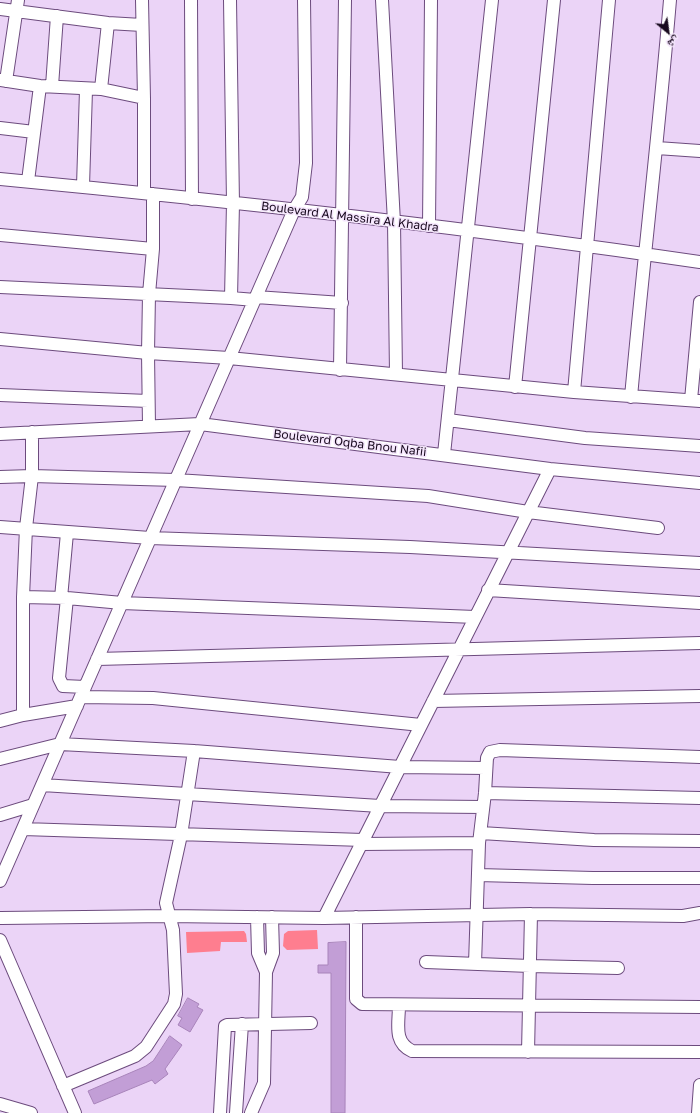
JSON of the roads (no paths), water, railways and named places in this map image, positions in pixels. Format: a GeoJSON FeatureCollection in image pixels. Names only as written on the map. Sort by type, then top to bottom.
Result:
{"type":"FeatureCollection","features":[{"type":"Feature","properties":{"kind":"street"},"geometry":{"type":"LineString","coordinates":[[142,0],[148,193],[153,249],[149,294],[148,426]]}},
{"type":"Feature","properties":{"kind":"street"},"geometry":{"type":"LineString","coordinates":[[191,0],[192,199]]}},
{"type":"Feature","properties":{"kind":"street"},"geometry":{"type":"LineString","coordinates":[[230,0],[233,203],[231,298]]}},
{"type":"Feature","properties":{"kind":"street"},"geometry":{"type":"LineString","coordinates":[[1,877],[294,210],[302,197],[306,164],[304,0]]}},
{"type":"Feature","properties":{"kind":"street"},"geometry":{"type":"LineString","coordinates":[[340,370],[344,216],[345,0]]}},
{"type":"Feature","properties":{"kind":"street"},"geometry":{"type":"LineString","coordinates":[[382,0],[394,222],[396,374]]}},
{"type":"Feature","properties":{"kind":"street"},"geometry":{"type":"LineString","coordinates":[[430,226],[431,0]]}},
{"type":"Feature","properties":{"kind":"street"},"geometry":{"type":"LineString","coordinates":[[444,454],[492,0]]}},
{"type":"Feature","properties":{"kind":"street"},"geometry":{"type":"LineString","coordinates":[[515,387],[554,0]]}},
{"type":"Feature","properties":{"kind":"street"},"geometry":{"type":"LineString","coordinates":[[574,392],[609,0]]}},
{"type":"Feature","properties":{"kind":"street"},"geometry":{"type":"LineString","coordinates":[[631,396],[644,254],[657,148],[670,0]]}},
{"type":"Feature","properties":{"kind":"street"},"geometry":{"type":"LineString","coordinates":[[0,9],[17,6],[57,16],[108,23],[142,25]]}},
{"type":"Feature","properties":{"kind":"street"},"geometry":{"type":"LineString","coordinates":[[17,6],[5,57],[3,81],[86,90],[101,89],[144,98]]}},
{"type":"Feature","properties":{"kind":"street"},"geometry":{"type":"LineString","coordinates":[[28,181],[34,132],[46,86],[57,16]]}},
{"type":"Feature","properties":{"kind":"street"},"geometry":{"type":"LineString","coordinates":[[101,89],[108,23]]}},
{"type":"Feature","properties":{"kind":"street"},"geometry":{"type":"LineString","coordinates":[[83,186],[86,90]]}},
{"type":"Feature","properties":{"kind":"street"},"geometry":{"type":"LineString","coordinates":[[0,128],[34,132]]}},
{"type":"Feature","properties":{"kind":"street"},"geometry":{"type":"LineString","coordinates":[[657,148],[700,150]]}},
{"type":"Feature","properties":{"kind":"street","name":"Boulevard Al Massira Al Khadra"},"geometry":{"type":"LineString","coordinates":[[0,179],[148,193],[467,230],[588,245],[700,262]]}},
{"type":"Feature","properties":{"kind":"street"},"geometry":{"type":"LineString","coordinates":[[0,235],[153,249]]}},
{"type":"Feature","properties":{"kind":"street"},"geometry":{"type":"LineString","coordinates":[[0,287],[342,303]]}},
{"type":"Feature","properties":{"kind":"street"},"geometry":{"type":"LineString","coordinates":[[0,339],[148,353],[229,358],[340,370],[452,379],[515,387],[696,401],[700,302]]}},
{"type":"Feature","properties":{"kind":"street"},"geometry":{"type":"LineString","coordinates":[[0,395],[148,401]]}},
{"type":"Feature","properties":{"kind":"street"},"geometry":{"type":"LineString","coordinates":[[448,420],[585,438],[700,446]]}},
{"type":"Feature","properties":{"kind":"street","name":"Boulevard Oqba Bnou Nafii"},"geometry":{"type":"LineString","coordinates":[[0,434],[200,424],[444,454],[550,469],[700,483]]}},
{"type":"Feature","properties":{"kind":"street"},"geometry":{"type":"LineString","coordinates":[[23,715],[23,597],[26,528],[32,476],[32,432]]}},
{"type":"Feature","properties":{"kind":"street"},"geometry":{"type":"LineString","coordinates":[[324,918],[550,469]]}},
{"type":"Feature","properties":{"kind":"street"},"geometry":{"type":"LineString","coordinates":[[0,478],[32,476],[176,480],[428,496],[528,512],[658,528]]}},
{"type":"Feature","properties":{"kind":"street"},"geometry":{"type":"LineString","coordinates":[[0,527],[150,538],[342,544],[700,563]]}},
{"type":"Feature","properties":{"kind":"street"},"geometry":{"type":"LineString","coordinates":[[67,533],[59,678],[63,686],[81,697]]}},
{"type":"Feature","properties":{"kind":"street"},"geometry":{"type":"LineString","coordinates":[[488,590],[700,603]]}},
{"type":"Feature","properties":{"kind":"street"},"geometry":{"type":"LineString","coordinates":[[23,597],[64,598],[122,603],[475,617]]}},
{"type":"Feature","properties":{"kind":"street"},"geometry":{"type":"LineString","coordinates":[[97,659],[700,643]]}},
{"type":"Feature","properties":{"kind":"street"},"geometry":{"type":"LineString","coordinates":[[433,702],[700,696]]}},
{"type":"Feature","properties":{"kind":"street"},"geometry":{"type":"LineString","coordinates":[[0,721],[81,697],[153,698],[421,725]]}},
{"type":"Feature","properties":{"kind":"street"},"geometry":{"type":"LineString","coordinates":[[0,759],[60,744],[194,751],[400,766],[486,768]]}},
{"type":"Feature","properties":{"kind":"street"},"geometry":{"type":"LineString","coordinates":[[475,964],[480,838],[485,794],[486,768],[490,752],[500,750],[700,757]]}},
{"type":"Feature","properties":{"kind":"street"},"geometry":{"type":"LineString","coordinates":[[63,1086],[135,1056],[146,1047],[174,1004],[176,994],[173,930],[166,904],[181,834],[194,751]]}},
{"type":"Feature","properties":{"kind":"street"},"geometry":{"type":"LineString","coordinates":[[42,785],[380,806],[483,807]]}},
{"type":"Feature","properties":{"kind":"street"},"geometry":{"type":"LineString","coordinates":[[485,794],[700,798]]}},
{"type":"Feature","properties":{"kind":"street"},"geometry":{"type":"LineString","coordinates":[[0,815],[33,805]]}},
{"type":"Feature","properties":{"kind":"street"},"geometry":{"type":"LineString","coordinates":[[23,829],[362,842],[480,838],[700,841]]}},
{"type":"Feature","properties":{"kind":"street"},"geometry":{"type":"LineString","coordinates":[[478,875],[593,878],[700,878]]}},
{"type":"Feature","properties":{"kind":"street"},"geometry":{"type":"LineString","coordinates":[[0,915],[324,918],[477,914],[683,916],[700,913]]}},
{"type":"Feature","properties":{"kind":"street"},"geometry":{"type":"LineString","coordinates":[[528,1052],[531,914]]}},
{"type":"Feature","properties":{"kind":"street"},"geometry":{"type":"LineString","coordinates":[[683,916],[700,921]]}},
{"type":"Feature","properties":{"kind":"street"},"geometry":{"type":"LineString","coordinates":[[257,917],[258,953],[266,972]]}},
{"type":"Feature","properties":{"kind":"street"},"geometry":{"type":"LineString","coordinates":[[251,1113],[264,1083],[266,972],[273,953],[272,917]]}},
{"type":"Feature","properties":{"kind":"street"},"geometry":{"type":"LineString","coordinates":[[356,917],[356,999],[362,1004],[700,1007]]}},
{"type":"Feature","properties":{"kind":"street"},"geometry":{"type":"LineString","coordinates":[[0,940],[63,1086],[73,1113]]}},
{"type":"Feature","properties":{"kind":"street"},"geometry":{"type":"LineString","coordinates":[[426,962],[618,968]]}},
{"type":"Feature","properties":{"kind":"street"},"geometry":{"type":"LineString","coordinates":[[399,1005],[399,1041],[404,1048],[412,1051],[700,1052]]}},
{"type":"Feature","properties":{"kind":"street"},"geometry":{"type":"LineString","coordinates":[[220,1113],[224,1027],[227,1024],[311,1023]]}},
{"type":"Feature","properties":{"kind":"street"},"geometry":{"type":"LineString","coordinates":[[236,1113],[242,1024]]}},
{"type":"Feature","properties":{"kind":"street"},"geometry":{"type":"LineString","coordinates":[[698,1113],[700,1085]]}},
{"type":"Feature","properties":{"kind":"street"},"geometry":{"type":"LineString","coordinates":[[0,1104],[25,1112]]}}]}
